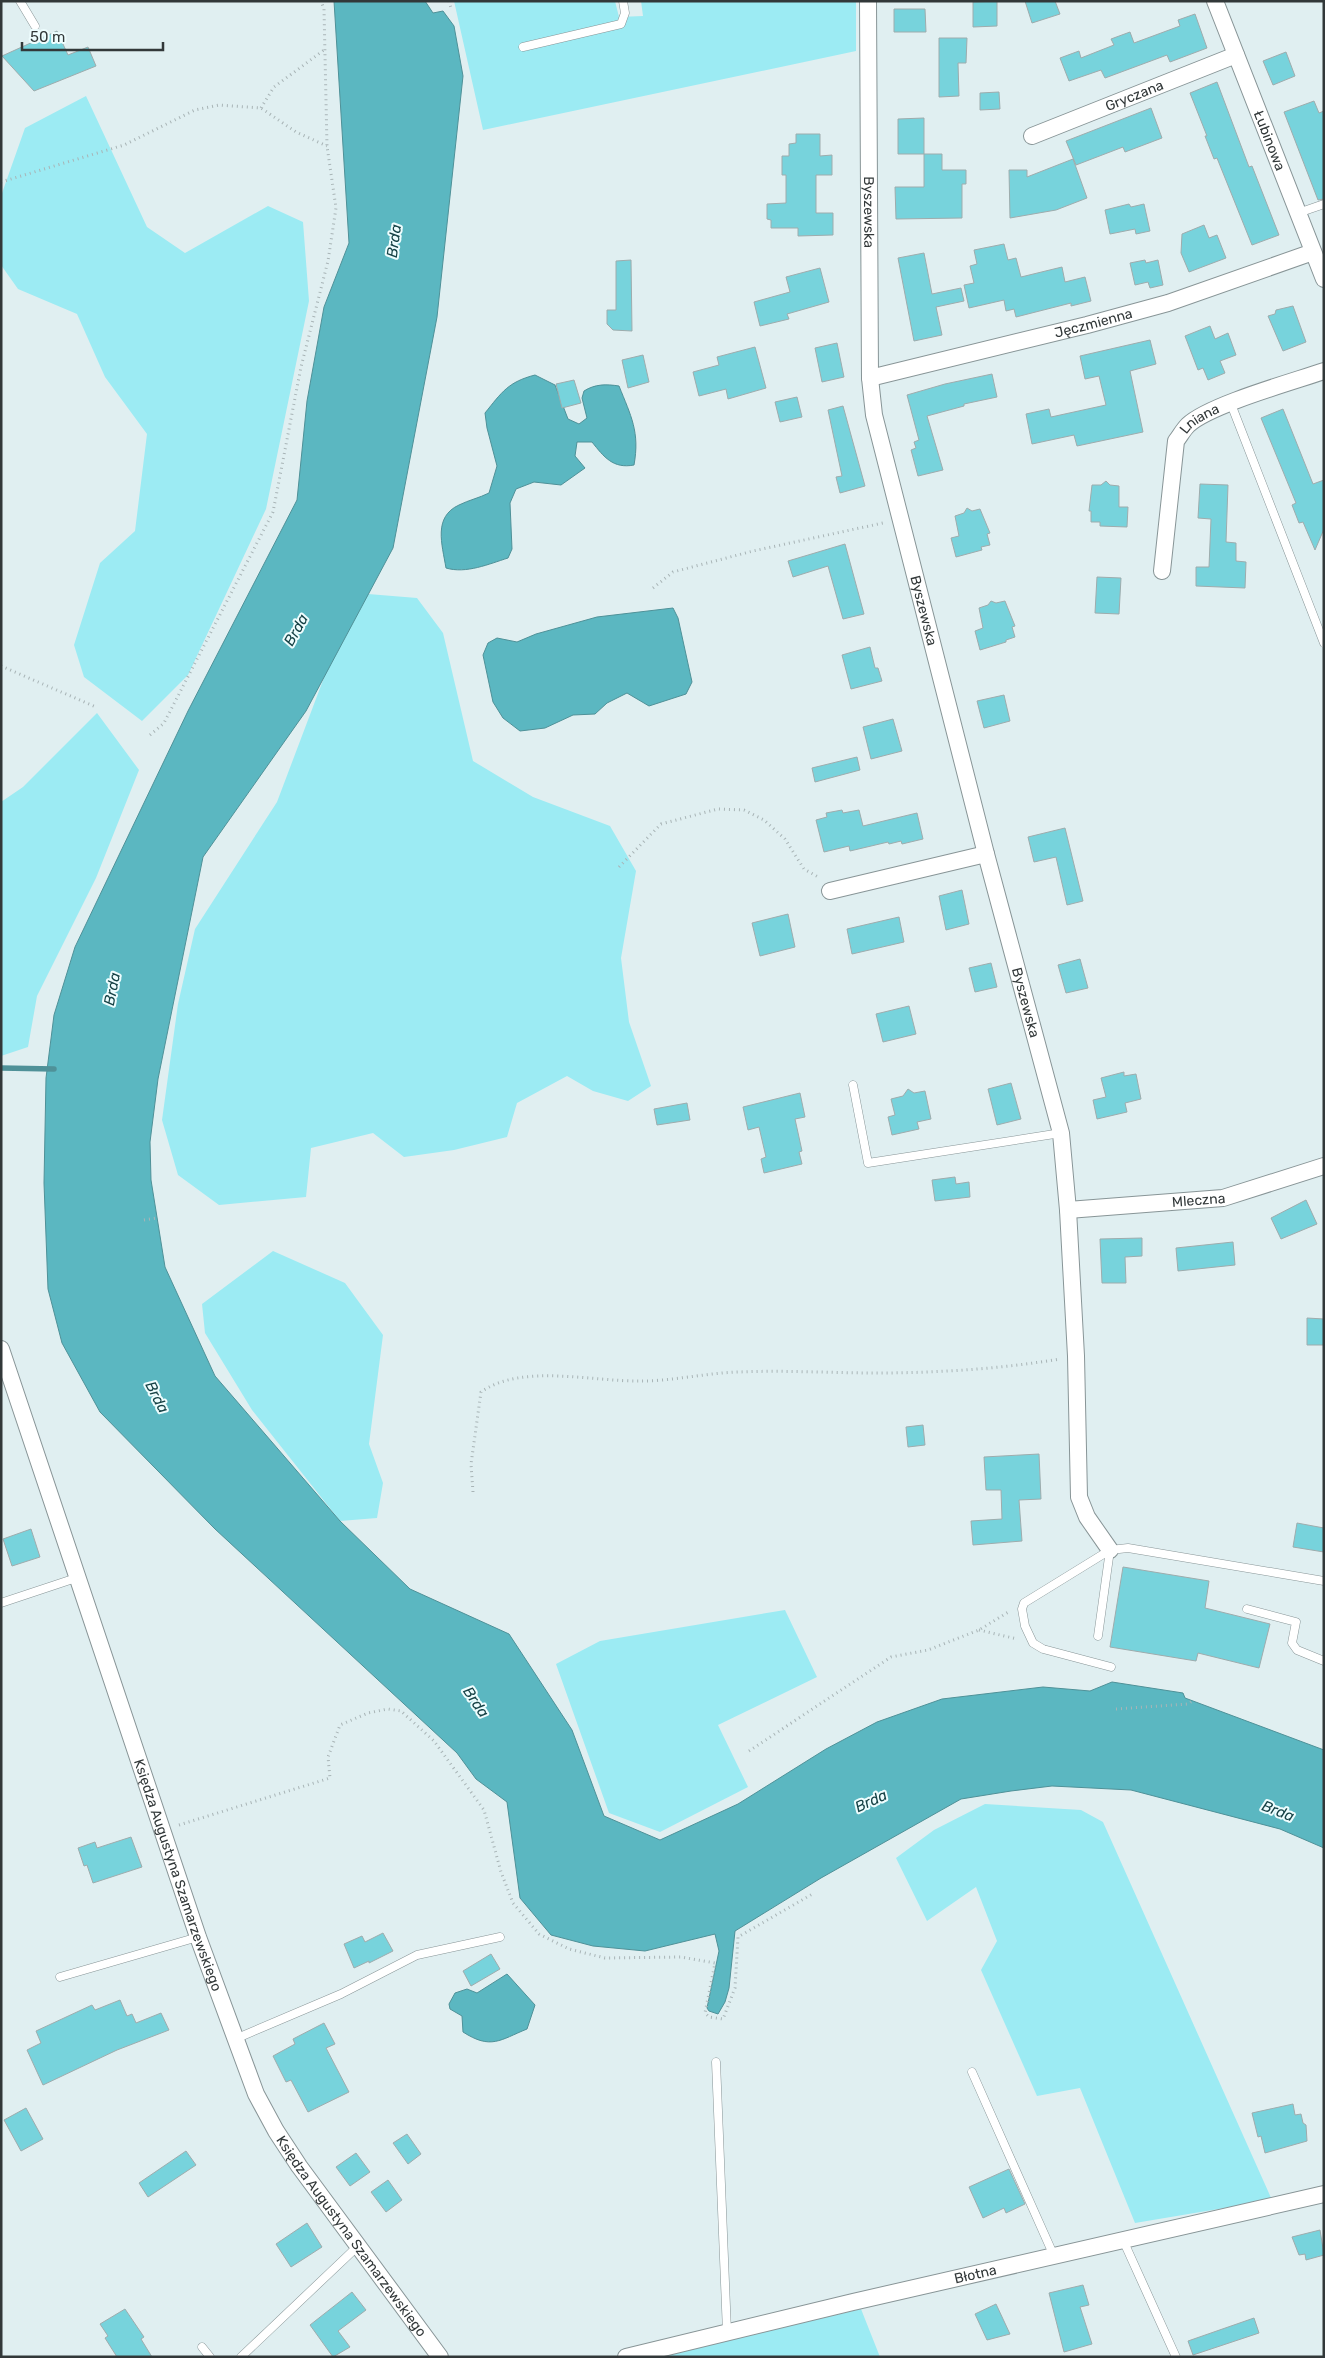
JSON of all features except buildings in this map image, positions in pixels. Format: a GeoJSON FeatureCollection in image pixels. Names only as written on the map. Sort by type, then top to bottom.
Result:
{"type":"FeatureCollection","features":[{"type":"Feature","properties":{"kind":"street","name":"Byszewska"},"geometry":{"type":"LineString","coordinates":[[868,1],[870,378],[874,415],[986,854],[1061,1133],[1068,1210],[1076,1356],[1079,1497],[1087,1517],[1110,1550]]}},
{"type":"Feature","properties":{"kind":"street","name":"Łubinowa"},"geometry":{"type":"LineString","coordinates":[[1215,1],[1324,279]]}},
{"type":"Feature","properties":{"kind":"street","name":"Gryczana"},"geometry":{"type":"LineString","coordinates":[[1032,136],[1236,55]]}},
{"type":"Feature","properties":{"kind":"street","name":"Jęczmienna"},"geometry":{"type":"LineString","coordinates":[[870,378],[1168,303],[1313,252]]}},
{"type":"Feature","properties":{"kind":"street","name":"Lniana"},"geometry":{"type":"LineString","coordinates":[[1162,572],[1176,441],[1188,425],[1206,414],[1231,404],[1324,371]]}},
{"type":"Feature","properties":{"kind":"street"},"geometry":{"type":"LineString","coordinates":[[834,890],[986,854]]}},
{"type":"Feature","properties":{"kind":"street","name":"Mleczna"},"geometry":{"type":"LineString","coordinates":[[1068,1210],[1223,1198],[1324,1166]]}},
{"type":"Feature","properties":{"kind":"street","name":"Księdza Augustyna Szamarzewskiego"},"geometry":{"type":"LineString","coordinates":[[1,1349],[161,1830],[256,2094],[276,2131],[440,2357]]}},
{"type":"Feature","properties":{"kind":"street","name":"Błotna"},"geometry":{"type":"LineString","coordinates":[[626,2357],[1324,2194]]}},
{"type":"Feature","properties":{"kind":"lane"},"geometry":{"type":"LineString","coordinates":[[20,1],[35,26]]}},
{"type":"Feature","properties":{"kind":"lane"},"geometry":{"type":"LineString","coordinates":[[523,47],[621,24],[625,13],[623,1]]}},
{"type":"Feature","properties":{"kind":"lane"},"geometry":{"type":"LineString","coordinates":[[1298,214],[1324,204]]}},
{"type":"Feature","properties":{"kind":"lane"},"geometry":{"type":"LineString","coordinates":[[1231,404],[1324,642]]}},
{"type":"Feature","properties":{"kind":"lane"},"geometry":{"type":"LineString","coordinates":[[853,1085],[868,1163],[1061,1133]]}},
{"type":"Feature","properties":{"kind":"lane"},"geometry":{"type":"LineString","coordinates":[[1111,1667],[1043,1649],[1032,1642],[1025,1626],[1022,1609],[1024,1603],[1110,1550],[1128,1548],[1324,1581]]}},
{"type":"Feature","properties":{"kind":"lane"},"geometry":{"type":"LineString","coordinates":[[1098,1636],[1110,1550]]}},
{"type":"Feature","properties":{"kind":"lane"},"geometry":{"type":"LineString","coordinates":[[1,1603],[76,1578]]}},
{"type":"Feature","properties":{"kind":"lane"},"geometry":{"type":"LineString","coordinates":[[1247,1609],[1296,1622],[1292,1643],[1297,1650],[1324,1661]]}},
{"type":"Feature","properties":{"kind":"lane"},"geometry":{"type":"LineString","coordinates":[[60,1977],[198,1937]]}},
{"type":"Feature","properties":{"kind":"lane"},"geometry":{"type":"LineString","coordinates":[[235,2039],[341,1994],[417,1955],[500,1937]]}},
{"type":"Feature","properties":{"kind":"lane"},"geometry":{"type":"LineString","coordinates":[[716,2062],[728,2332]]}},
{"type":"Feature","properties":{"kind":"lane"},"geometry":{"type":"LineString","coordinates":[[972,2072],[1054,2256]]}},
{"type":"Feature","properties":{"kind":"lane"},"geometry":{"type":"LineString","coordinates":[[1123,2240],[1176,2357]]}},
{"type":"Feature","properties":{"kind":"lane"},"geometry":{"type":"LineString","coordinates":[[241,2357],[358,2246]]}},
{"type":"Feature","properties":{"kind":"lane"},"geometry":{"type":"LineString","coordinates":[[202,2347],[210,2357]]}},
{"type":"Feature","properties":{"kind":"path"},"geometry":{"type":"LineString","coordinates":[[150,734],[164,723],[273,512],[301,367],[328,261],[336,208],[328,146],[324,9],[321,1]]}},
{"type":"Feature","properties":{"kind":"path"},"geometry":{"type":"LineString","coordinates":[[449,1],[451,8]]}},
{"type":"Feature","properties":{"kind":"path"},"geometry":{"type":"LineString","coordinates":[[261,108],[274,87],[324,50]]}},
{"type":"Feature","properties":{"kind":"path"},"geometry":{"type":"LineString","coordinates":[[1,182],[124,144],[194,110],[219,105],[261,108],[296,132],[328,146]]}},
{"type":"Feature","properties":{"kind":"path"},"geometry":{"type":"LineString","coordinates":[[653,588],[672,572],[753,551],[901,519]]}},
{"type":"Feature","properties":{"kind":"path"},"geometry":{"type":"LineString","coordinates":[[1,666],[96,707]]}},
{"type":"Feature","properties":{"kind":"path"},"geometry":{"type":"LineString","coordinates":[[619,867],[662,824],[718,809],[744,810],[764,820],[785,839],[804,869],[834,890]]}},
{"type":"Feature","properties":{"kind":"path"},"geometry":{"type":"LineString","coordinates":[[144,1220],[157,1218]]}},
{"type":"Feature","properties":{"kind":"path"},"geometry":{"type":"LineString","coordinates":[[473,1492],[471,1464],[481,1392],[490,1386],[508,1379],[542,1377],[641,1381],[738,1372],[917,1371],[986,1368],[1076,1356]]}},
{"type":"Feature","properties":{"kind":"path"},"geometry":{"type":"LineString","coordinates":[[749,1751],[891,1657],[928,1650],[978,1630],[1024,1603]]}},
{"type":"Feature","properties":{"kind":"path"},"geometry":{"type":"LineString","coordinates":[[978,1630],[1032,1642]]}},
{"type":"Feature","properties":{"kind":"path"},"geometry":{"type":"LineString","coordinates":[[1116,1709],[1188,1704],[1192,1701]]}},
{"type":"Feature","properties":{"kind":"path"},"geometry":{"type":"LineString","coordinates":[[161,1830],[330,1778],[328,1757],[340,1725],[368,1713],[388,1709],[401,1711],[434,1741],[484,1810],[501,1872],[514,1903],[539,1934],[569,1949],[606,1958],[681,1957],[715,1963],[705,2012],[709,2017],[722,2020],[735,1988],[738,1937],[814,1893]]}},
{"type":"Feature","properties":{"kind":"shaded area"},"geometry":{"type":"Polygon","coordinates":[[[454,1],[615,1],[619,17],[643,16],[641,1],[856,1],[856,51],[483,130],[454,1]]]}},
{"type":"Feature","properties":{"kind":"shaded area"},"geometry":{"type":"Polygon","coordinates":[[[86,96],[147,227],[185,253],[268,206],[303,222],[309,301],[266,509],[188,675],[142,721],[84,677],[74,645],[100,563],[135,531],[147,434],[105,377],[77,314],[18,289],[1,265],[1,196],[25,128],[86,96]]]}},
{"type":"Feature","properties":{"kind":"shaded area"},"geometry":{"type":"Polygon","coordinates":[[[368,594],[417,598],[443,633],[473,761],[533,797],[610,826],[636,871],[621,958],[629,1022],[651,1086],[628,1101],[593,1091],[567,1076],[517,1103],[507,1137],[454,1150],[404,1157],[373,1133],[311,1148],[306,1197],[219,1205],[178,1175],[162,1120],[178,1004],[195,929],[277,802],[325,675],[368,594]]]}},
{"type":"Feature","properties":{"kind":"shaded area"},"geometry":{"type":"Polygon","coordinates":[[[97,713],[139,770],[96,878],[37,996],[28,1047],[1,1056],[1,802],[23,787],[97,713]]]}},
{"type":"Feature","properties":{"kind":"shaded area"},"geometry":{"type":"Polygon","coordinates":[[[273,1251],[345,1283],[383,1335],[369,1444],[383,1483],[377,1518],[340,1521],[252,1410],[205,1333],[202,1304],[273,1251]]]}},
{"type":"Feature","properties":{"kind":"shaded area"},"geometry":{"type":"Polygon","coordinates":[[[785,1610],[817,1677],[718,1725],[748,1787],[660,1832],[609,1813],[556,1664],[600,1641],[785,1610]]]}},
{"type":"Feature","properties":{"kind":"shaded area"},"geometry":{"type":"Polygon","coordinates":[[[985,1804],[1081,1810],[1103,1822],[1272,2200],[1135,2223],[1080,2088],[1037,2096],[981,1970],[997,1941],[976,1887],[927,1921],[896,1858],[934,1830],[985,1804]]]}},
{"type":"Feature","properties":{"kind":"shaded area"},"geometry":{"type":"Polygon","coordinates":[[[861,2309],[880,2357],[656,2357],[861,2309]]]}},
{"type":"Feature","properties":{"kind":"water","name":"Brda"},"geometry":{"type":"Polygon","coordinates":[[[334,1],[425,1],[433,13],[443,11],[454,26],[463,76],[437,317],[393,548],[306,711],[203,857],[158,1079],[150,1142],[151,1180],[165,1267],[215,1376],[340,1521],[410,1589],[509,1634],[572,1730],[604,1816],[660,1840],[738,1804],[826,1749],[877,1722],[942,1699],[1043,1687],[1090,1691],[1112,1682],[1183,1693],[1185,1698],[1324,1750],[1324,1848],[1280,1829],[1131,1790],[1052,1786],[961,1799],[821,1878],[735,1931],[729,1988],[725,2002],[718,2014],[709,2011],[707,2008],[719,1951],[715,1934],[645,1951],[593,1946],[551,1935],[520,1898],[507,1802],[476,1779],[457,1753],[215,1529],[100,1412],[62,1343],[48,1289],[44,1183],[46,1078],[54,1015],[75,947],[188,711],[297,500],[307,401],[324,307],[349,243],[334,1]]]}},
{"type":"Feature","properties":{"kind":"water"},"geometry":{"type":"Polygon","coordinates":[[[535,375],[555,385],[568,419],[579,424],[587,418],[582,398],[584,391],[601,385],[619,386],[631,415],[635,433],[636,453],[634,465],[620,465],[610,461],[592,442],[577,442],[575,456],[585,468],[561,485],[534,482],[516,489],[510,503],[512,549],[508,558],[469,569],[454,570],[446,568],[441,532],[445,517],[459,505],[489,493],[497,466],[485,413],[506,389],[518,381],[535,375]]]}},
{"type":"Feature","properties":{"kind":"water"},"geometry":{"type":"Polygon","coordinates":[[[673,608],[678,618],[692,682],[686,694],[649,706],[627,693],[607,703],[595,714],[573,715],[545,728],[520,731],[503,718],[493,702],[483,655],[488,643],[497,638],[517,642],[536,634],[597,617],[673,608]]]}},
{"type":"Feature","properties":{"kind":"water"},"geometry":{"type":"Polygon","coordinates":[[[507,1974],[535,2005],[527,2029],[502,2040],[488,2042],[481,2041],[463,2032],[462,2016],[450,2009],[449,2004],[455,1993],[467,1989],[477,1993],[507,1974]]]}},
{"type":"Feature","properties":{"kind":"waterway"},"geometry":{"type":"LineString","coordinates":[[1,1068],[54,1069]]}}]}
